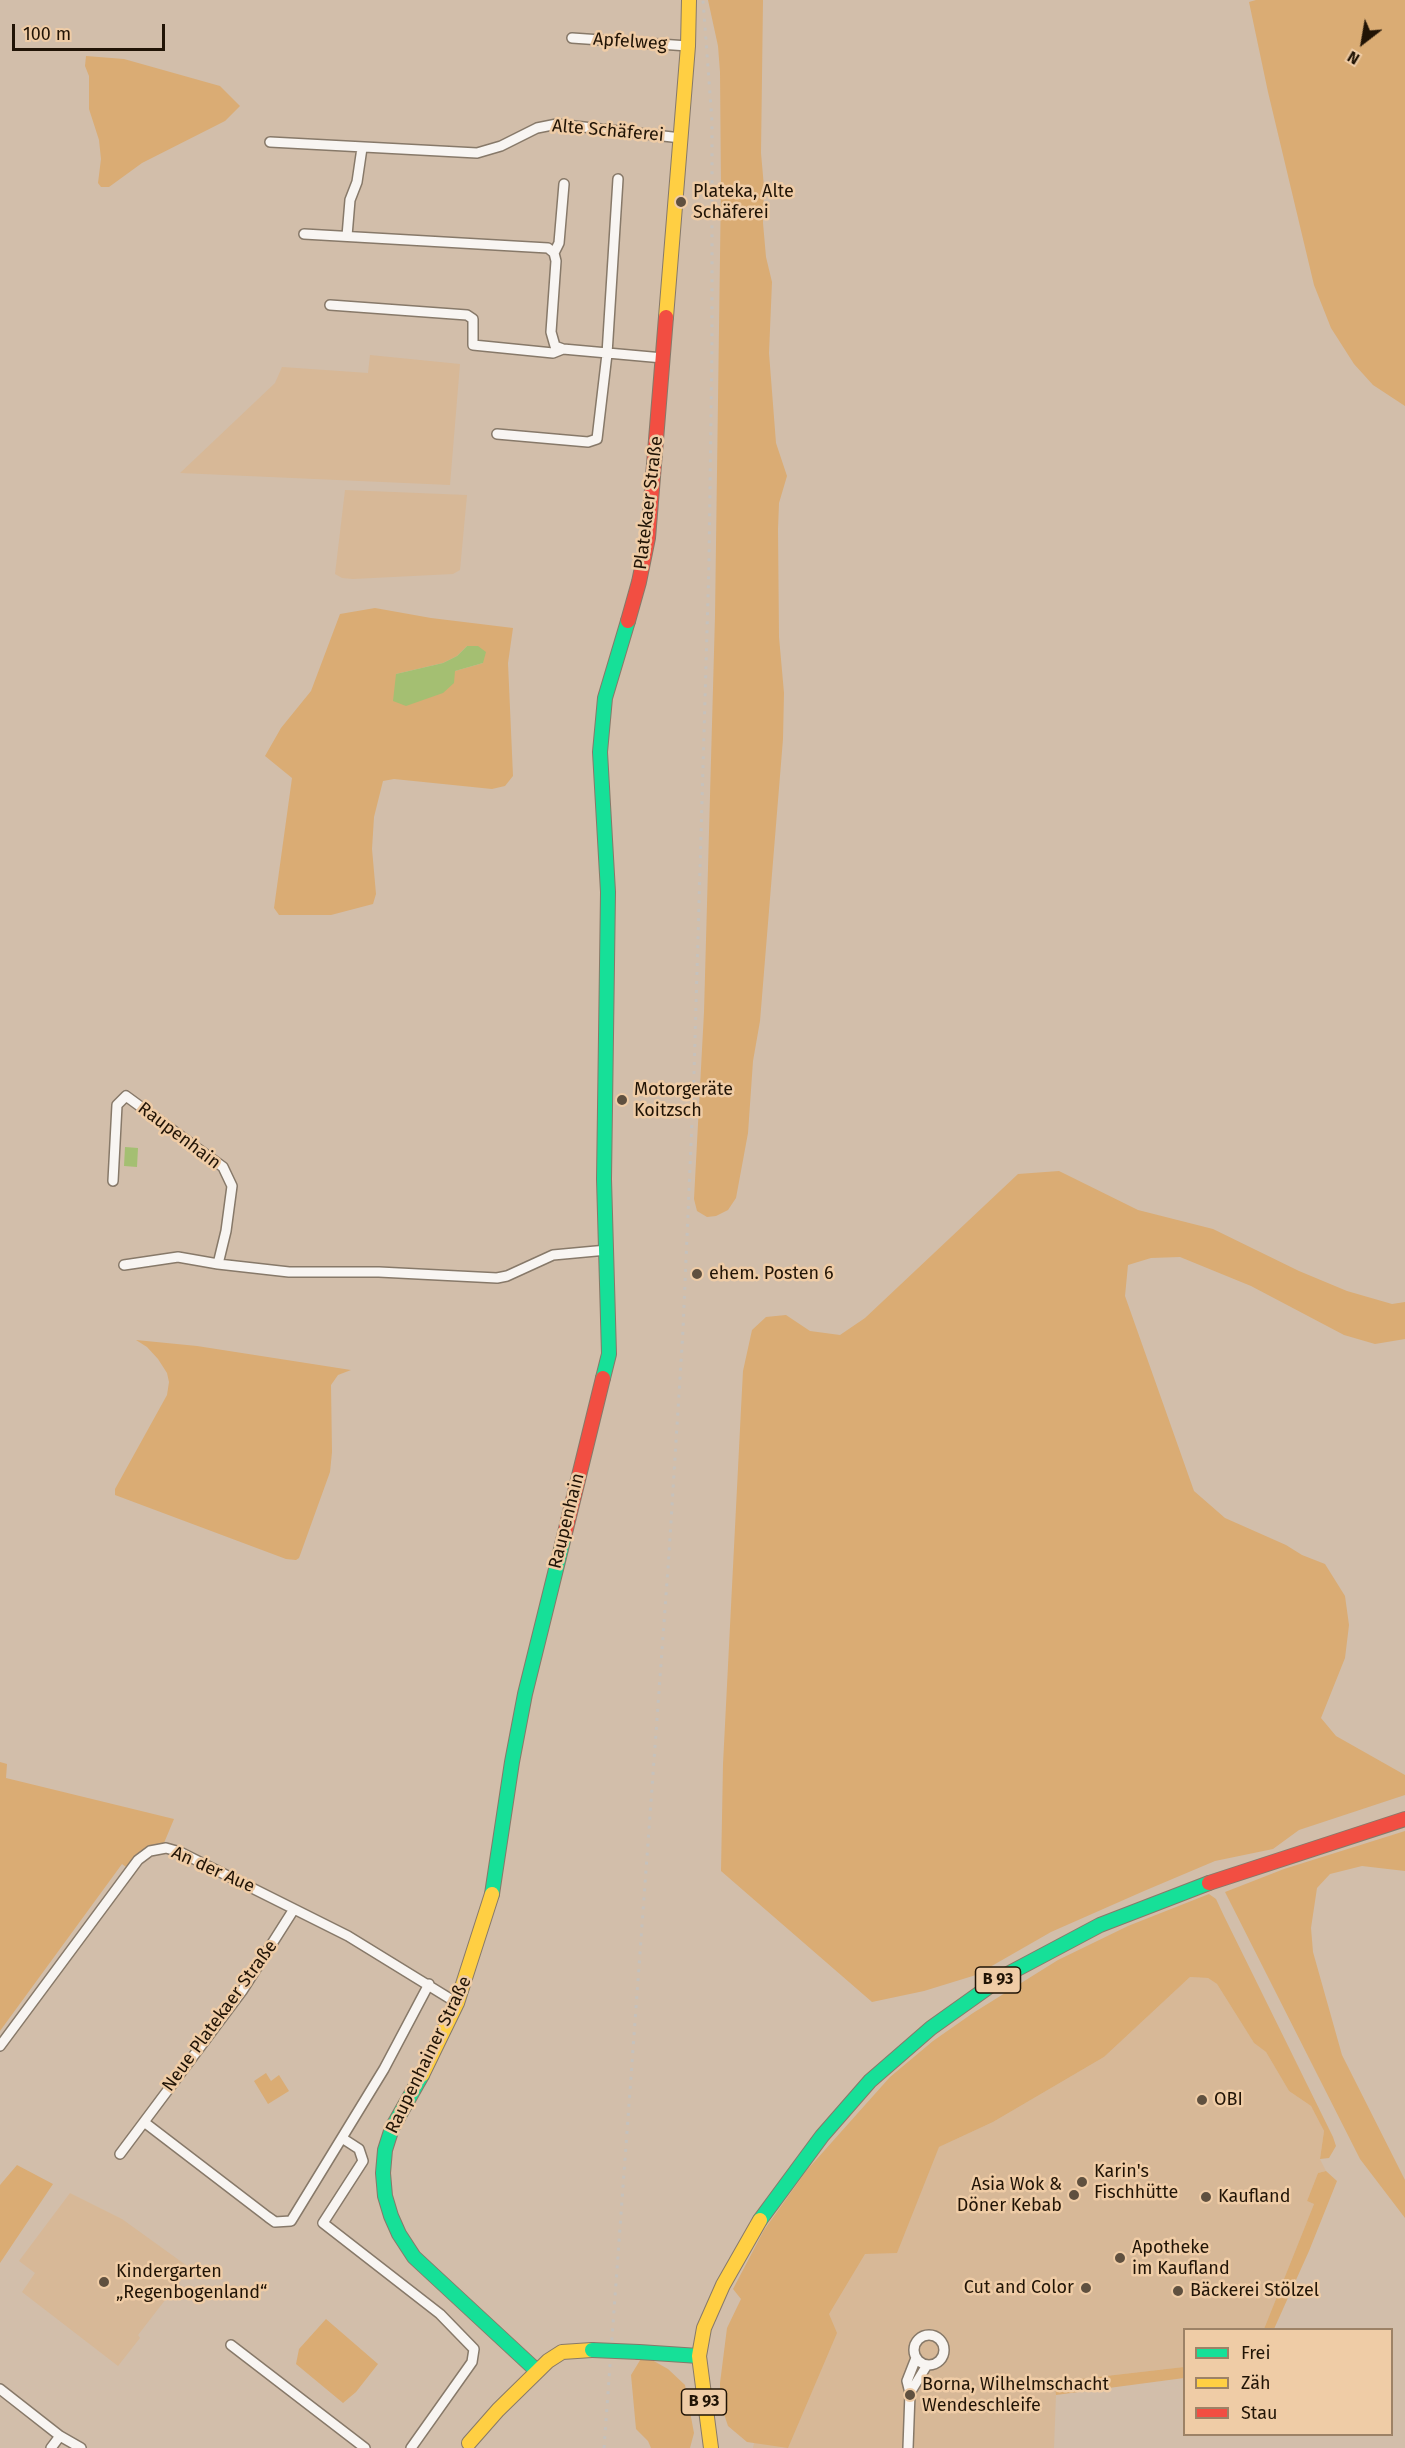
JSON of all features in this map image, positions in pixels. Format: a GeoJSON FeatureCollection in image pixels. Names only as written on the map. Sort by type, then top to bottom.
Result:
{"type":"FeatureCollection","features":[{"type":"Feature","properties":{"kind":"street","name":"Platekaer Straße"},"geometry":{"type":"LineString","coordinates":[[605,1039],[608,892],[600,776],[603,714],[611,673],[639,582],[646,550],[656,460],[688,46],[689,0]]}},
{"type":"Feature","properties":{"kind":"street","name":"Apfelweg"},"geometry":{"type":"LineString","coordinates":[[572,38],[688,46]]}},
{"type":"Feature","properties":{"kind":"street","name":"Alte Schäferei"},"geometry":{"type":"LineString","coordinates":[[270,142],[466,153],[486,152],[547,124],[586,126],[681,138]]}},
{"type":"Feature","properties":{"kind":"street"},"geometry":{"type":"LineString","coordinates":[[347,236],[350,200],[357,182],[362,148]]}},
{"type":"Feature","properties":{"kind":"street"},"geometry":{"type":"LineString","coordinates":[[496,434],[588,442],[597,439],[607,354],[618,179]]}},
{"type":"Feature","properties":{"kind":"street"},"geometry":{"type":"LineString","coordinates":[[564,184],[559,243],[554,252],[556,261],[551,339],[555,346],[563,349],[663,358]]}},
{"type":"Feature","properties":{"kind":"street"},"geometry":{"type":"LineString","coordinates":[[304,234],[541,246],[554,252]]}},
{"type":"Feature","properties":{"kind":"street"},"geometry":{"type":"LineString","coordinates":[[330,305],[466,315],[474,320],[473,345],[553,353],[563,349]]}},
{"type":"Feature","properties":{"kind":"street","name":"Raupenhain"},"geometry":{"type":"LineString","coordinates":[[508,1790],[525,1694],[609,1354],[604,1179],[605,1039]]}},
{"type":"Feature","properties":{"kind":"street","name":"Raupenhain"},"geometry":{"type":"LineString","coordinates":[[113,1181],[117,1105],[126,1096],[223,1167],[232,1186],[226,1231],[218,1264]]}},
{"type":"Feature","properties":{"kind":"street"},"geometry":{"type":"LineString","coordinates":[[124,1265],[178,1257],[289,1272],[379,1272],[497,1278],[553,1256],[607,1250]]}},
{"type":"Feature","properties":{"kind":"street","name":"Raupenhainer Straße"},"geometry":{"type":"LineString","coordinates":[[508,1790],[492,1896],[479,1943],[458,2003],[392,2128],[385,2150],[383,2173],[385,2196],[399,2234],[414,2257],[537,2371]]}},
{"type":"Feature","properties":{"kind":"street","name":"B 93"},"geometry":{"type":"LineString","coordinates":[[711,2448],[699,2356],[704,2328],[723,2285],[754,2228],[777,2193],[845,2108],[870,2081],[931,2028],[1004,1976],[1100,1925],[1156,1902],[1405,1819]]}},
{"type":"Feature","properties":{"kind":"street","name":"An der Aue"},"geometry":{"type":"LineString","coordinates":[[0,2046],[138,1860],[150,1851],[166,1848],[180,1852],[348,1936],[458,2003]]}},
{"type":"Feature","properties":{"kind":"street","name":"Neue Platekaer Straße"},"geometry":{"type":"LineString","coordinates":[[120,2154],[242,1991],[294,1909]]}},
{"type":"Feature","properties":{"kind":"street","name":"Raupenhainer Straße"},"geometry":{"type":"LineString","coordinates":[[144,2122],[274,2222],[291,2221],[384,2069],[429,1984]]}},
{"type":"Feature","properties":{"kind":"street"},"geometry":{"type":"LineString","coordinates":[[342,2138],[359,2149],[363,2161],[323,2223],[440,2314],[471,2345],[474,2354],[472,2362],[411,2448]]}},
{"type":"Feature","properties":{"kind":"street"},"geometry":{"type":"LineString","coordinates":[[908,2448],[910,2393],[907,2381],[916,2358],[914,2346],[919,2337],[932,2335],[938,2337],[943,2344],[943,2355],[935,2364],[927,2365],[916,2358]]}},
{"type":"Feature","properties":{"kind":"street"},"geometry":{"type":"LineString","coordinates":[[231,2345],[365,2448]]}},
{"type":"Feature","properties":{"kind":"street"},"geometry":{"type":"LineString","coordinates":[[468,2446],[498,2410],[537,2371],[562,2352],[592,2350],[699,2356]]}},
{"type":"Feature","properties":{"kind":"street"},"geometry":{"type":"LineString","coordinates":[[910,2393],[927,2365]]}},
{"type":"Feature","properties":{"kind":"street"},"geometry":{"type":"LineString","coordinates":[[0,2389],[60,2436],[81,2448]]}},
{"type":"Feature","properties":{"kind":"street"},"geometry":{"type":"LineString","coordinates":[[51,2448],[60,2436]]}},
{"type":"Feature","properties":{"kind":"shaded area"},"geometry":{"type":"Polygon","coordinates":[[[708,0],[763,0],[761,153],[764,187],[763,223],[766,257],[772,282],[769,353],[776,443],[787,476],[779,503],[778,529],[779,637],[784,693],[783,739],[760,1021],[753,1061],[748,1133],[736,1198],[728,1210],[716,1216],[707,1217],[697,1211],[694,1199],[704,1012],[715,616],[721,185],[720,72],[718,46],[708,0]]]}},
{"type":"Feature","properties":{"kind":"shaded area"},"geometry":{"type":"Polygon","coordinates":[[[1256,0],[1405,0],[1405,406],[1373,385],[1354,364],[1331,328],[1314,285],[1249,2],[1256,0]]]}},
{"type":"Feature","properties":{"kind":"shaded area"},"geometry":{"type":"Polygon","coordinates":[[[86,56],[124,59],[220,86],[240,106],[225,121],[142,163],[109,187],[101,187],[98,183],[101,159],[99,140],[89,109],[89,76],[85,66],[86,56]]]}},
{"type":"Feature","properties":{"kind":"shaded area"},"geometry":{"type":"Polygon","coordinates":[[[370,355],[460,364],[450,485],[180,473],[275,383],[282,367],[368,373],[370,355]]]}},
{"type":"Feature","properties":{"kind":"shaded area"},"geometry":{"type":"Polygon","coordinates":[[[345,490],[467,495],[460,570],[453,574],[353,579],[342,578],[335,574],[345,490]]]}},
{"type":"Feature","properties":{"kind":"shaded area"},"geometry":{"type":"Polygon","coordinates":[[[375,608],[431,618],[513,628],[508,663],[513,776],[505,786],[492,789],[394,779],[383,781],[374,817],[372,849],[376,894],[373,904],[331,915],[279,915],[274,908],[292,778],[265,756],[281,728],[311,691],[340,614],[375,608]],[[467,646],[457,656],[443,663],[396,674],[455,671],[483,663],[467,646]]]}},
{"type":"Feature","properties":{"kind":"shaded area"},"geometry":{"type":"Polygon","coordinates":[[[467,646],[478,646],[486,652],[483,663],[455,671],[454,683],[443,693],[406,706],[393,701],[396,674],[443,663],[457,656],[467,646]]]}},
{"type":"Feature","properties":{"kind":"shaded area"},"geometry":{"type":"Polygon","coordinates":[[[125,1147],[138,1148],[137,1167],[124,1166],[125,1147]]]}},
{"type":"Feature","properties":{"kind":"shaded area"},"geometry":{"type":"Polygon","coordinates":[[[1059,1171],[1138,1210],[1213,1229],[1299,1271],[1347,1291],[1392,1304],[1405,1302],[1405,1339],[1375,1344],[1344,1335],[1251,1286],[1180,1257],[1151,1258],[1128,1265],[1125,1296],[1194,1491],[1225,1518],[1325,1564],[1345,1596],[1349,1625],[1345,1658],[1321,1718],[1336,1736],[1405,1775],[1405,1795],[1299,1830],[1273,1849],[1215,1861],[1051,1932],[976,1975],[924,1991],[872,2002],[721,1871],[723,1764],[743,1371],[752,1330],[766,1317],[786,1315],[810,1331],[840,1335],[865,1318],[1018,1174],[1059,1171]]]}},
{"type":"Feature","properties":{"kind":"shaded area"},"geometry":{"type":"Polygon","coordinates":[[[136,1340],[197,1346],[351,1370],[338,1375],[331,1385],[330,1472],[299,1558],[286,1559],[115,1495],[115,1489],[167,1395],[169,1382],[167,1373],[158,1359],[147,1347],[136,1340]]]}},
{"type":"Feature","properties":{"kind":"shaded area"},"geometry":{"type":"Polygon","coordinates":[[[0,1762],[7,1764],[6,1778],[174,1819],[164,1843],[149,1846],[126,1867],[122,1864],[0,2031],[0,1762]]]}},
{"type":"Feature","properties":{"kind":"shaded area"},"geometry":{"type":"Polygon","coordinates":[[[1405,1831],[1405,1871],[1362,1866],[1330,1874],[1317,1888],[1311,1928],[1313,1952],[1342,2055],[1405,2180],[1405,2218],[1360,2159],[1225,1892],[1284,1869],[1405,1831]]]}},
{"type":"Feature","properties":{"kind":"shaded area"},"geometry":{"type":"Polygon","coordinates":[[[1209,1894],[1216,1899],[1333,2137],[1336,2146],[1329,2158],[1320,2159],[1324,2131],[1311,2106],[1289,2091],[1266,2052],[1254,2043],[1217,1984],[1208,1978],[1190,1977],[1104,2057],[993,2122],[939,2147],[897,2253],[865,2254],[829,2314],[837,2333],[788,2448],[747,2442],[728,2426],[720,2402],[720,2383],[727,2328],[741,2299],[733,2289],[764,2230],[807,2170],[890,2077],[933,2041],[973,2013],[1058,1960],[1128,1926],[1209,1894]]]}},
{"type":"Feature","properties":{"kind":"shaded area"},"geometry":{"type":"Polygon","coordinates":[[[1190,1977],[1208,1978],[1217,1984],[1254,2043],[1266,2052],[1289,2091],[1311,2106],[1324,2131],[1320,2159],[1326,2171],[1318,2173],[1307,2201],[1314,2204],[1264,2328],[1183,2328],[1183,2367],[1054,2382],[1056,2395],[1054,2448],[753,2448],[777,2340],[939,2147],[993,2122],[1104,2057],[1190,1977]]]}},
{"type":"Feature","properties":{"kind":"shaded area"},"geometry":{"type":"Polygon","coordinates":[[[266,2073],[271,2081],[279,2075],[289,2091],[268,2104],[254,2081],[266,2073]]]}},
{"type":"Feature","properties":{"kind":"shaded area"},"geometry":{"type":"Polygon","coordinates":[[[17,2165],[53,2184],[0,2263],[0,2185],[17,2165]]]}},
{"type":"Feature","properties":{"kind":"shaded area"},"geometry":{"type":"Polygon","coordinates":[[[1326,2171],[1337,2181],[1274,2328],[1264,2328],[1314,2204],[1307,2201],[1318,2173],[1326,2171]]]}},
{"type":"Feature","properties":{"kind":"shaded area","name":"Kindergarten „Regenbogenland“"},"geometry":{"type":"Polygon","coordinates":[[[70,2193],[122,2219],[190,2268],[138,2335],[140,2338],[118,2366],[22,2292],[35,2273],[19,2261],[70,2193]]]}},
{"type":"Feature","properties":{"kind":"shaded area"},"geometry":{"type":"Polygon","coordinates":[[[326,2319],[378,2364],[356,2392],[343,2403],[296,2364],[299,2349],[326,2319]]]}},
{"type":"Feature","properties":{"kind":"shaded area"},"geometry":{"type":"Polygon","coordinates":[[[642,2357],[668,2369],[685,2385],[694,2433],[690,2448],[651,2448],[648,2441],[636,2429],[631,2375],[642,2357]]]}},
{"type":"Feature","properties":{"kind":"shaded area"},"geometry":{"type":"Polygon","coordinates":[[[1183,2367],[1183,2378],[1056,2395],[1054,2382],[1183,2367]]]}},
{"type":"Feature","properties":{"kind":"railway"},"geometry":{"type":"LineString","coordinates":[[604,2448],[669,1554],[683,1330],[694,1074],[709,563],[712,342],[712,121],[703,0]]}},
{"type":"Feature","properties":{"kind":"traffic: fast"},"geometry":{"type":"LineString","coordinates":[[603,1378],[609,1354],[604,1179],[608,892],[600,752],[605,698],[628,621]]}},
{"type":"Feature","properties":{"kind":"traffic: fast"},"geometry":{"type":"LineString","coordinates":[[492,1894],[525,1694],[564,1537]]}},
{"type":"Feature","properties":{"kind":"traffic: fast"},"geometry":{"type":"LineString","coordinates":[[760,2220],[822,2136],[870,2081],[931,2028],[1004,1976],[1100,1925],[1209,1883]]}},
{"type":"Feature","properties":{"kind":"traffic: fast"},"geometry":{"type":"LineString","coordinates":[[422,2075],[392,2128],[385,2150],[383,2173],[385,2196],[391,2216],[399,2234],[414,2257],[537,2371]]}},
{"type":"Feature","properties":{"kind":"traffic: fast"},"geometry":{"type":"LineString","coordinates":[[592,2350],[639,2352]]}},
{"type":"Feature","properties":{"kind":"traffic: fast"},"geometry":{"type":"LineString","coordinates":[[639,2352],[699,2356]]}},
{"type":"Feature","properties":{"kind":"traffic: slow"},"geometry":{"type":"LineString","coordinates":[[666,317],[688,46],[689,0]]}},
{"type":"Feature","properties":{"kind":"traffic: slow"},"geometry":{"type":"LineString","coordinates":[[422,2075],[457,2003],[492,1894]]}},
{"type":"Feature","properties":{"kind":"traffic: slow"},"geometry":{"type":"LineString","coordinates":[[711,2448],[699,2356],[704,2328],[723,2285],[760,2220]]}},
{"type":"Feature","properties":{"kind":"traffic: slow"},"geometry":{"type":"LineString","coordinates":[[469,2443],[498,2410],[548,2361],[562,2352],[592,2350]]}},
{"type":"Feature","properties":{"kind":"traffic: jam"},"geometry":{"type":"LineString","coordinates":[[628,621],[648,538],[666,317]]}},
{"type":"Feature","properties":{"kind":"traffic: jam"},"geometry":{"type":"LineString","coordinates":[[564,1537],[603,1378]]}},
{"type":"Feature","properties":{"kind":"traffic: jam"},"geometry":{"type":"LineString","coordinates":[[1209,1883],[1405,1819]]}},
{"type":"Feature","properties":{"kind":"place","name":"Plateka, Alte Schäferei"},"geometry":{"type":"Point","coordinates":[681,202]}},
{"type":"Feature","properties":{"kind":"place","name":"Motorgeräte Koitzsch"},"geometry":{"type":"Point","coordinates":[622,1100]}},
{"type":"Feature","properties":{"kind":"place","name":"ehem. Posten 6"},"geometry":{"type":"Point","coordinates":[697,1274]}},
{"type":"Feature","properties":{"kind":"place","name":"OBI"},"geometry":{"type":"Point","coordinates":[1202,2100]}},
{"type":"Feature","properties":{"kind":"place","name":"Karin's Fischhütte"},"geometry":{"type":"Point","coordinates":[1082,2182]}},
{"type":"Feature","properties":{"kind":"place","name":"Asia Wok & Döner Kebab"},"geometry":{"type":"Point","coordinates":[1074,2195]}},
{"type":"Feature","properties":{"kind":"place","name":"Kaufland"},"geometry":{"type":"Point","coordinates":[1206,2197]}},
{"type":"Feature","properties":{"kind":"place","name":"Apotheke im Kaufland"},"geometry":{"type":"Point","coordinates":[1120,2258]}},
{"type":"Feature","properties":{"kind":"place","name":"Kindergarten „Regenbogenland“"},"geometry":{"type":"Point","coordinates":[104,2282]}},
{"type":"Feature","properties":{"kind":"place","name":"Cut and Color"},"geometry":{"type":"Point","coordinates":[1086,2288]}},
{"type":"Feature","properties":{"kind":"place","name":"Bäckerei Stölzel"},"geometry":{"type":"Point","coordinates":[1178,2291]}},
{"type":"Feature","properties":{"kind":"place","name":"Borna, Wilhelmschacht Wendeschleife"},"geometry":{"type":"Point","coordinates":[910,2395]}}]}
